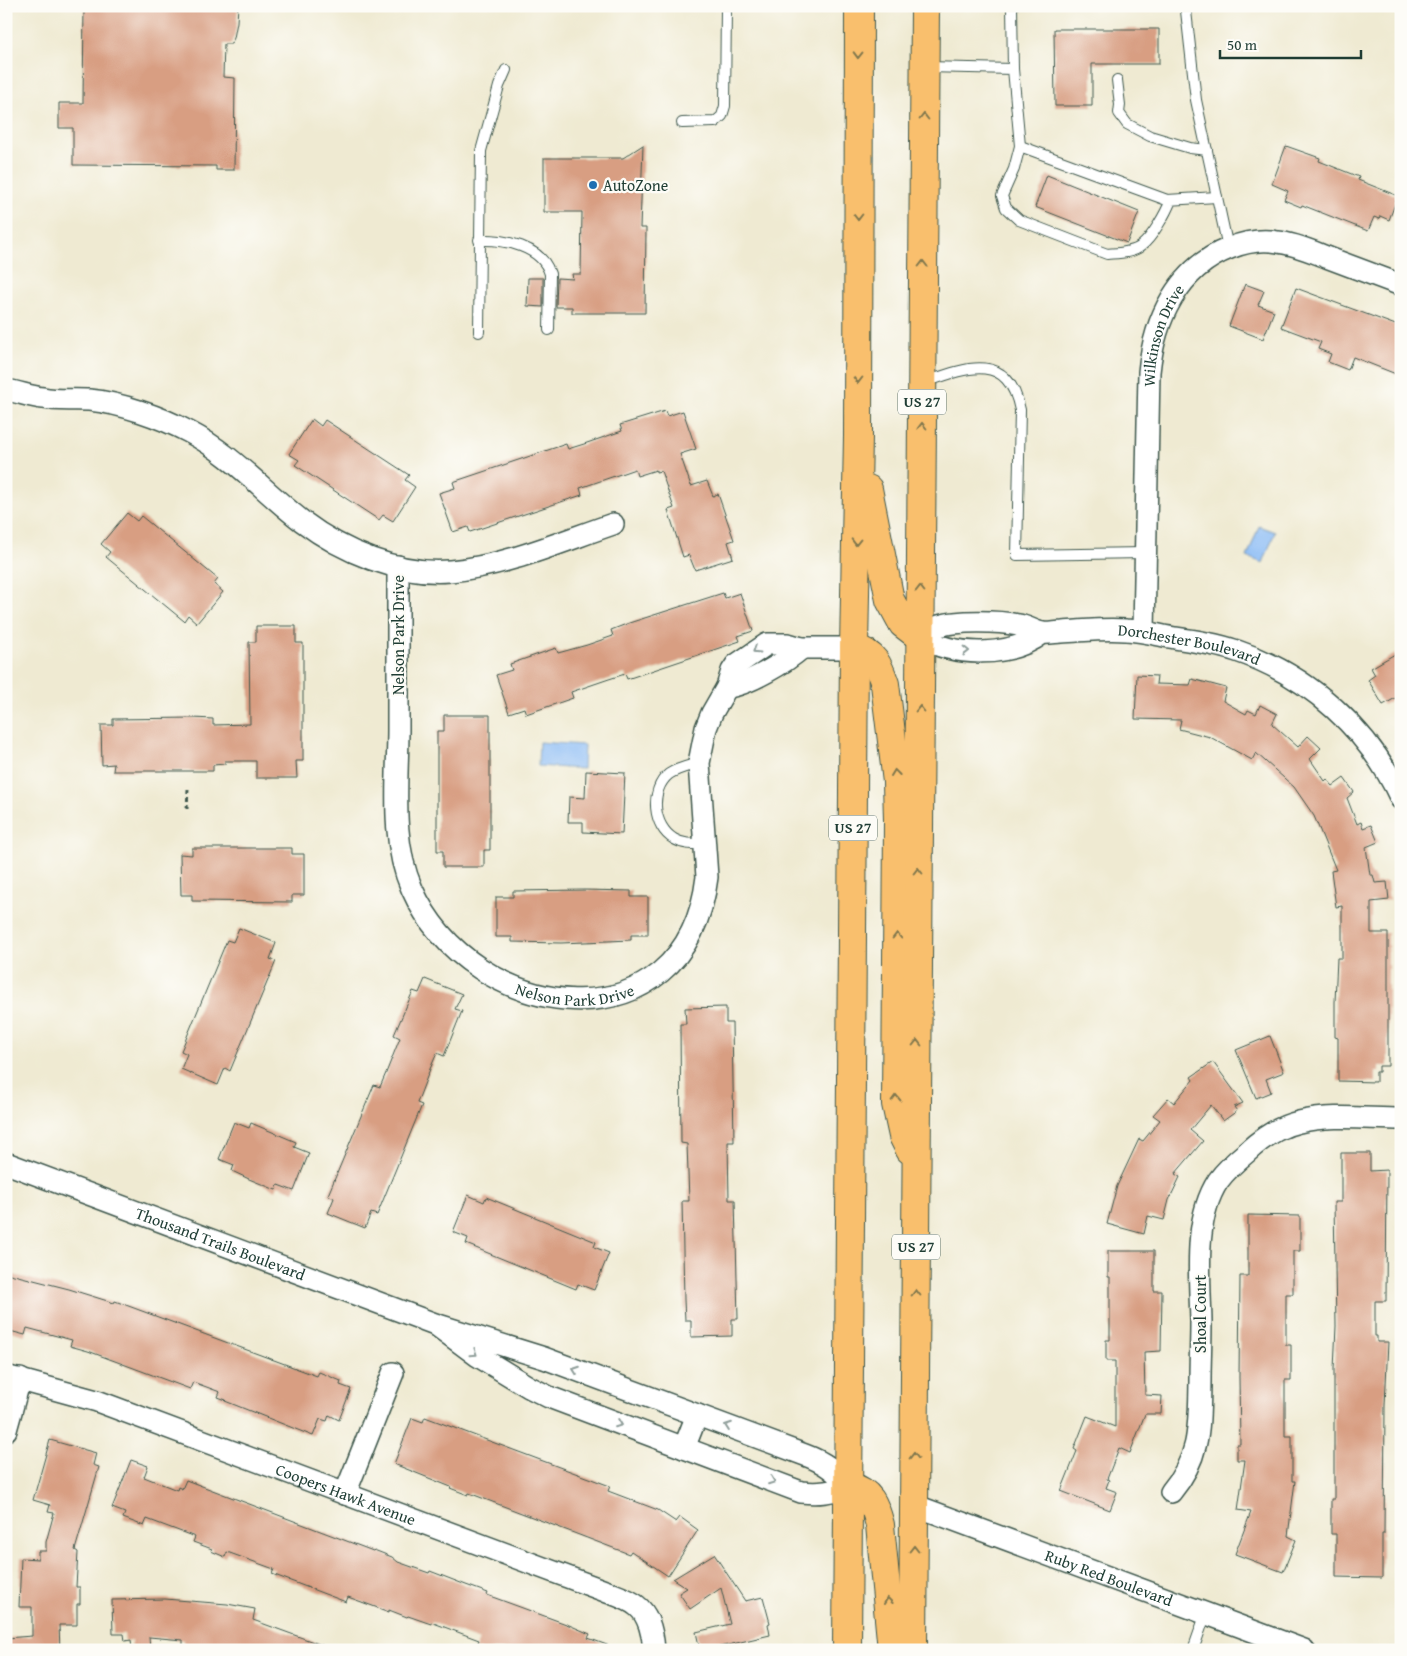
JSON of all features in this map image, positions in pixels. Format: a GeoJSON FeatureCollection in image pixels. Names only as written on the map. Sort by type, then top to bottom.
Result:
{"type":"FeatureCollection","features":[{"type":"Feature","properties":{"kind":"highway","name":"US 27"},"geometry":{"type":"LineString","coordinates":[[847,1650],[854,648],[858,436],[859,6]]}},
{"type":"Feature","properties":{"kind":"highway","name":"US 27"},"geometry":{"type":"LineString","coordinates":[[913,1650],[925,6]]}},
{"type":"Feature","properties":{"kind":"highway"},"geometry":{"type":"LineString","coordinates":[[858,436],[890,600],[903,624],[920,637]]}},
{"type":"Feature","properties":{"kind":"highway"},"geometry":{"type":"LineString","coordinates":[[854,648],[863,650],[871,656],[877,663],[885,684],[898,801],[896,1104],[903,1136],[916,1160]]}},
{"type":"Feature","properties":{"kind":"highway"},"geometry":{"type":"LineString","coordinates":[[849,1486],[857,1488],[870,1498],[877,1514],[891,1624],[892,1650]]}},
{"type":"Feature","properties":{"kind":"street","name":"Wilkinson Drive"},"geometry":{"type":"LineString","coordinates":[[1144,631],[1149,372],[1153,346],[1166,308],[1180,285],[1207,259],[1228,248],[1249,242],[1280,242],[1300,247],[1401,285]]}},
{"type":"Feature","properties":{"kind":"street","name":"Nelson Park Drive"},"geometry":{"type":"LineString","coordinates":[[6,390],[42,398],[103,402],[162,420],[191,433],[218,451],[316,531],[352,551],[398,566],[448,571],[484,566],[613,524]]}},
{"type":"Feature","properties":{"kind":"street","name":"Nelson Park Drive"},"geometry":{"type":"LineString","coordinates":[[398,566],[397,809],[402,854],[411,887],[427,918],[439,934],[464,958],[495,978],[512,986],[549,997],[589,1000],[608,997],[638,986],[665,967],[678,954],[694,928],[704,895],[707,877],[699,763],[706,728],[719,699],[728,687],[732,671],[736,665],[744,657],[767,644],[783,644],[802,648],[854,648]]}},
{"type":"Feature","properties":{"kind":"street","name":"Dorchester Boulevard"},"geometry":{"type":"LineString","coordinates":[[920,637],[938,626],[960,622],[1018,624],[1043,633],[1122,629],[1144,631],[1206,642],[1236,651],[1265,662],[1293,677],[1320,696],[1393,766],[1401,800]]}},
{"type":"Feature","properties":{"kind":"street"},"geometry":{"type":"LineString","coordinates":[[920,637],[929,643],[950,650],[1002,650],[1023,645],[1043,633]]}},
{"type":"Feature","properties":{"kind":"street","name":"Shoal Court"},"geometry":{"type":"LineString","coordinates":[[1171,1492],[1188,1469],[1199,1427],[1201,1326],[1199,1253],[1202,1227],[1209,1199],[1218,1182],[1230,1166],[1253,1146],[1297,1122],[1322,1118],[1401,1119]]}},
{"type":"Feature","properties":{"kind":"street","name":"Thousand Trails Boulevard"},"geometry":{"type":"LineString","coordinates":[[6,1163],[435,1324],[544,1358],[822,1461],[836,1471],[849,1486],[833,1492],[818,1494],[801,1492],[570,1406],[529,1387],[478,1356],[435,1324]]}},
{"type":"Feature","properties":{"kind":"street"},"geometry":{"type":"LineString","coordinates":[[345,1494],[393,1374]]}},
{"type":"Feature","properties":{"kind":"street"},"geometry":{"type":"LineString","coordinates":[[6,1430],[13,1378]]}},
{"type":"Feature","properties":{"kind":"street","name":"Coopers Hawk Avenue"},"geometry":{"type":"LineString","coordinates":[[13,1378],[98,1401],[605,1591],[637,1606],[645,1615],[652,1632],[654,1650]]}},
{"type":"Feature","properties":{"kind":"street"},"geometry":{"type":"LineString","coordinates":[[684,1448],[697,1414]]}},
{"type":"Feature","properties":{"kind":"street","name":"Ruby Red Boulevard"},"geometry":{"type":"LineString","coordinates":[[914,1505],[1304,1650]]}},
{"type":"Feature","properties":{"kind":"lane"},"geometry":{"type":"LineString","coordinates":[[682,123],[715,122],[724,111],[726,6]]}},
{"type":"Feature","properties":{"kind":"lane"},"geometry":{"type":"LineString","coordinates":[[1012,6],[1012,69],[1020,146],[1014,169],[1002,196],[1006,208],[1019,220],[1107,254],[1122,253],[1141,247],[1164,217],[1171,200]]}},
{"type":"Feature","properties":{"kind":"lane"},"geometry":{"type":"LineString","coordinates":[[1188,6],[1186,11],[1196,100],[1228,248]]}},
{"type":"Feature","properties":{"kind":"lane"},"geometry":{"type":"LineString","coordinates":[[925,67],[1012,69]]}},
{"type":"Feature","properties":{"kind":"lane"},"geometry":{"type":"LineString","coordinates":[[479,332],[481,151],[499,86],[506,70]]}},
{"type":"Feature","properties":{"kind":"lane"},"geometry":{"type":"LineString","coordinates":[[1117,80],[1119,113],[1127,124],[1150,136],[1190,148],[1207,150]]}},
{"type":"Feature","properties":{"kind":"lane"},"geometry":{"type":"LineString","coordinates":[[1020,146],[1167,200],[1217,197]]}},
{"type":"Feature","properties":{"kind":"lane"},"geometry":{"type":"LineString","coordinates":[[479,240],[495,240],[519,246],[542,259],[550,274],[549,330]]}},
{"type":"Feature","properties":{"kind":"lane"},"geometry":{"type":"LineString","coordinates":[[922,383],[969,368],[987,368],[1004,376],[1017,393],[1020,410],[1017,555],[1145,553]]}},
{"type":"Feature","properties":{"kind":"lane"},"geometry":{"type":"LineString","coordinates":[[699,763],[684,767],[668,775],[662,782],[656,807],[659,822],[663,829],[675,840],[691,844],[705,844]]}},
{"type":"Feature","properties":{"kind":"lane"},"geometry":{"type":"LineString","coordinates":[[1193,1650],[1206,1613]]}},
{"type":"Feature","properties":{"kind":"path"},"geometry":{"type":"LineString","coordinates":[[188,788],[188,809]]}},
{"type":"Feature","properties":{"kind":"water"},"geometry":{"type":"Polygon","coordinates":[[[1259,526],[1275,532],[1263,563],[1247,557],[1259,526]]]}},
{"type":"Feature","properties":{"kind":"water"},"geometry":{"type":"Polygon","coordinates":[[[539,742],[584,745],[583,769],[538,766],[539,742]]]}},
{"type":"Feature","properties":{"kind":"building"},"geometry":{"type":"Polygon","coordinates":[[[84,6],[238,6],[234,38],[231,44],[224,44],[223,77],[235,78],[234,170],[216,170],[216,166],[73,165],[73,128],[59,128],[59,103],[83,103],[84,6]]]}},
{"type":"Feature","properties":{"kind":"building"},"geometry":{"type":"Polygon","coordinates":[[[1054,29],[1159,29],[1159,64],[1092,64],[1092,106],[1055,106],[1054,29]]]}},
{"type":"Feature","properties":{"kind":"building"},"geometry":{"type":"Polygon","coordinates":[[[643,145],[640,228],[646,228],[645,313],[572,313],[572,307],[556,307],[557,278],[573,279],[572,274],[581,274],[582,212],[544,212],[544,158],[623,158],[643,145]]]}},
{"type":"Feature","properties":{"kind":"building"},"geometry":{"type":"Polygon","coordinates":[[[1286,146],[1320,158],[1319,161],[1359,177],[1358,180],[1398,196],[1389,220],[1380,216],[1379,219],[1374,217],[1368,231],[1302,205],[1301,207],[1284,200],[1288,191],[1272,184],[1286,146]]]}},
{"type":"Feature","properties":{"kind":"building"},"geometry":{"type":"Polygon","coordinates":[[[1047,175],[1139,212],[1127,243],[1035,207],[1047,175]]]}},
{"type":"Feature","properties":{"kind":"building"},"geometry":{"type":"Polygon","coordinates":[[[528,278],[543,278],[543,307],[527,306],[528,278]]]}},
{"type":"Feature","properties":{"kind":"building"},"geometry":{"type":"Polygon","coordinates":[[[1245,284],[1264,291],[1258,305],[1274,311],[1263,339],[1229,326],[1245,284]]]}},
{"type":"Feature","properties":{"kind":"building"},"geometry":{"type":"Polygon","coordinates":[[[1296,288],[1401,327],[1401,376],[1353,357],[1348,370],[1328,362],[1331,354],[1318,349],[1321,342],[1281,327],[1296,288]]]}},
{"type":"Feature","properties":{"kind":"building"},"geometry":{"type":"Polygon","coordinates":[[[665,411],[667,416],[683,411],[696,449],[680,454],[691,486],[707,481],[713,496],[718,494],[734,540],[728,542],[733,558],[695,570],[689,555],[683,557],[668,510],[674,508],[661,471],[656,472],[656,470],[637,476],[635,469],[580,488],[582,495],[470,532],[468,527],[453,532],[439,493],[455,488],[453,482],[566,444],[568,449],[584,444],[622,431],[620,425],[665,411]]]}},
{"type":"Feature","properties":{"kind":"building"},"geometry":{"type":"Polygon","coordinates":[[[312,419],[321,426],[325,420],[409,475],[405,480],[415,487],[393,521],[383,515],[379,520],[295,465],[299,460],[289,454],[312,419]]]}},
{"type":"Feature","properties":{"kind":"building"},"geometry":{"type":"Polygon","coordinates":[[[127,513],[137,521],[141,516],[218,579],[214,584],[223,592],[197,623],[188,615],[184,621],[106,557],[110,552],[101,544],[127,513]]]}},
{"type":"Feature","properties":{"kind":"building"},"geometry":{"type":"Polygon","coordinates":[[[723,593],[725,598],[740,593],[753,631],[738,636],[740,641],[627,679],[625,674],[609,679],[571,692],[573,698],[526,714],[524,708],[509,713],[496,675],[512,670],[510,664],[556,648],[558,653],[587,645],[613,636],[611,630],[629,623],[723,593]]]}},
{"type":"Feature","properties":{"kind":"building"},"geometry":{"type":"Polygon","coordinates":[[[256,626],[296,626],[296,643],[303,643],[303,761],[296,761],[297,778],[256,778],[256,761],[225,761],[225,764],[213,765],[213,771],[113,771],[114,764],[102,765],[101,725],[113,725],[113,719],[193,718],[213,719],[213,725],[250,724],[249,642],[256,642],[256,626]]]}},
{"type":"Feature","properties":{"kind":"building"},"geometry":{"type":"Polygon","coordinates":[[[1395,654],[1401,663],[1401,695],[1383,705],[1368,680],[1375,675],[1371,668],[1395,654]]]}},
{"type":"Feature","properties":{"kind":"building"},"geometry":{"type":"Polygon","coordinates":[[[1137,675],[1157,676],[1156,684],[1190,685],[1192,679],[1226,688],[1223,701],[1246,714],[1248,710],[1256,714],[1260,705],[1277,714],[1272,724],[1298,747],[1308,736],[1321,748],[1310,759],[1325,781],[1327,779],[1333,786],[1344,778],[1354,792],[1347,798],[1357,824],[1361,822],[1363,828],[1371,825],[1378,842],[1366,847],[1370,875],[1373,875],[1375,883],[1387,882],[1389,900],[1371,902],[1371,933],[1388,933],[1388,1066],[1379,1066],[1379,1072],[1376,1072],[1376,1082],[1338,1081],[1338,1038],[1335,1037],[1335,1002],[1337,958],[1342,958],[1342,906],[1336,907],[1331,871],[1336,870],[1314,816],[1294,787],[1256,753],[1252,760],[1210,737],[1179,729],[1181,720],[1135,719],[1137,675]]]}},
{"type":"Feature","properties":{"kind":"building"},"geometry":{"type":"Polygon","coordinates":[[[444,715],[490,715],[490,850],[484,850],[484,867],[443,867],[443,851],[437,851],[437,731],[444,731],[444,715]]]}},
{"type":"Feature","properties":{"kind":"building"},"geometry":{"type":"Polygon","coordinates":[[[586,771],[625,773],[622,834],[583,832],[583,822],[568,822],[569,797],[585,798],[586,771]]]}},
{"type":"Feature","properties":{"kind":"building"},"geometry":{"type":"Polygon","coordinates":[[[192,848],[292,848],[292,854],[304,854],[304,895],[292,895],[292,902],[192,901],[192,895],[181,895],[180,854],[192,855],[192,848]]]}},
{"type":"Feature","properties":{"kind":"building"},"geometry":{"type":"Polygon","coordinates":[[[513,891],[631,891],[631,897],[648,897],[648,935],[631,935],[631,940],[561,943],[512,942],[512,937],[496,937],[496,897],[513,897],[513,891]]]}},
{"type":"Feature","properties":{"kind":"building"},"geometry":{"type":"Polygon","coordinates":[[[239,928],[276,943],[270,959],[276,961],[230,1071],[225,1068],[218,1085],[181,1069],[187,1054],[181,1051],[227,940],[233,942],[239,928]]]}},
{"type":"Feature","properties":{"kind":"building"},"geometry":{"type":"Polygon","coordinates":[[[425,979],[462,994],[455,1009],[462,1011],[444,1056],[437,1053],[417,1103],[422,1105],[377,1215],[371,1213],[365,1228],[328,1213],[334,1198],[328,1195],[374,1085],[380,1087],[386,1073],[400,1038],[394,1035],[413,991],[419,993],[425,979]]]}},
{"type":"Feature","properties":{"kind":"building"},"geometry":{"type":"Polygon","coordinates":[[[726,1007],[726,1023],[732,1023],[734,1142],[728,1142],[729,1200],[735,1200],[738,1319],[732,1319],[732,1336],[691,1337],[691,1320],[685,1320],[684,1300],[682,1201],[689,1201],[687,1144],[681,1143],[680,1024],[686,1024],[685,1008],[726,1007]]]}},
{"type":"Feature","properties":{"kind":"building"},"geometry":{"type":"Polygon","coordinates":[[[1270,1036],[1284,1072],[1266,1079],[1271,1092],[1256,1098],[1236,1050],[1270,1036]]]}},
{"type":"Feature","properties":{"kind":"building"},"geometry":{"type":"Polygon","coordinates":[[[1213,1062],[1243,1103],[1234,1107],[1237,1111],[1223,1121],[1211,1105],[1190,1130],[1203,1141],[1175,1174],[1180,1177],[1169,1200],[1164,1220],[1148,1216],[1144,1234],[1107,1224],[1117,1186],[1139,1139],[1143,1141],[1160,1120],[1153,1115],[1168,1098],[1174,1103],[1193,1080],[1191,1077],[1213,1062]]]}},
{"type":"Feature","properties":{"kind":"building"},"geometry":{"type":"Polygon","coordinates":[[[234,1122],[249,1128],[251,1123],[296,1142],[294,1147],[309,1153],[294,1191],[278,1185],[276,1190],[249,1179],[232,1171],[234,1165],[219,1159],[234,1122]]]}},
{"type":"Feature","properties":{"kind":"building"},"geometry":{"type":"Polygon","coordinates":[[[1341,1153],[1370,1153],[1370,1171],[1387,1170],[1386,1301],[1375,1301],[1375,1336],[1377,1336],[1377,1342],[1388,1342],[1382,1578],[1336,1577],[1336,1534],[1331,1534],[1331,1499],[1334,1499],[1334,1369],[1336,1326],[1334,1202],[1341,1202],[1341,1153]]]}},
{"type":"Feature","properties":{"kind":"building"},"geometry":{"type":"Polygon","coordinates":[[[468,1195],[484,1202],[486,1197],[596,1242],[594,1247],[609,1253],[594,1290],[578,1284],[576,1289],[466,1244],[468,1238],[453,1232],[468,1195]]]}},
{"type":"Feature","properties":{"kind":"building"},"geometry":{"type":"Polygon","coordinates":[[[1248,1215],[1300,1216],[1300,1251],[1293,1251],[1293,1294],[1286,1294],[1286,1345],[1291,1345],[1291,1380],[1285,1380],[1285,1436],[1292,1436],[1292,1481],[1295,1481],[1288,1536],[1296,1540],[1283,1572],[1235,1554],[1251,1512],[1238,1510],[1245,1460],[1237,1460],[1237,1444],[1240,1444],[1240,1276],[1248,1276],[1248,1215]]]}},
{"type":"Feature","properties":{"kind":"building"},"geometry":{"type":"Polygon","coordinates":[[[1108,1251],[1154,1251],[1154,1291],[1162,1291],[1161,1351],[1144,1352],[1145,1395],[1162,1396],[1161,1414],[1145,1414],[1130,1453],[1119,1448],[1107,1479],[1109,1480],[1106,1488],[1117,1492],[1110,1510],[1061,1491],[1077,1451],[1074,1449],[1087,1416],[1115,1427],[1115,1361],[1106,1361],[1106,1340],[1110,1340],[1108,1251]]]}},
{"type":"Feature","properties":{"kind":"building"},"geometry":{"type":"Polygon","coordinates":[[[6,1273],[114,1303],[115,1301],[317,1376],[319,1372],[341,1381],[340,1385],[351,1389],[339,1420],[329,1415],[327,1421],[320,1419],[313,1436],[225,1401],[218,1397],[220,1392],[193,1382],[190,1389],[70,1346],[72,1340],[27,1328],[25,1335],[6,1330],[6,1273]]]}},
{"type":"Feature","properties":{"kind":"building"},"geometry":{"type":"Polygon","coordinates":[[[425,1417],[610,1486],[608,1491],[658,1510],[676,1522],[680,1517],[698,1530],[668,1576],[631,1551],[629,1554],[469,1493],[468,1495],[394,1464],[412,1418],[423,1422],[425,1417]]]}},
{"type":"Feature","properties":{"kind":"building"},"geometry":{"type":"Polygon","coordinates":[[[50,1440],[96,1453],[93,1465],[99,1467],[75,1550],[78,1552],[76,1587],[80,1587],[80,1604],[77,1604],[77,1625],[59,1625],[60,1650],[6,1650],[6,1638],[32,1636],[32,1607],[19,1607],[21,1558],[38,1559],[38,1551],[46,1551],[46,1542],[54,1513],[48,1512],[50,1505],[33,1500],[50,1440]]]}},
{"type":"Feature","properties":{"kind":"building"},"geometry":{"type":"Polygon","coordinates":[[[131,1460],[148,1466],[144,1477],[177,1490],[178,1487],[182,1489],[186,1480],[374,1550],[392,1557],[398,1562],[429,1573],[430,1571],[488,1593],[487,1595],[569,1625],[590,1634],[588,1638],[615,1648],[615,1650],[475,1650],[479,1640],[431,1622],[431,1624],[389,1610],[389,1612],[348,1597],[346,1602],[272,1574],[274,1569],[227,1552],[225,1557],[211,1551],[212,1549],[193,1542],[195,1537],[147,1519],[144,1526],[123,1518],[125,1513],[112,1508],[131,1460]]]}},
{"type":"Feature","properties":{"kind":"building"},"geometry":{"type":"Polygon","coordinates":[[[714,1554],[745,1601],[763,1597],[770,1623],[768,1624],[770,1635],[700,1650],[696,1632],[730,1624],[721,1588],[690,1609],[679,1593],[687,1588],[673,1579],[714,1554]]]}},
{"type":"Feature","properties":{"kind":"building"},"geometry":{"type":"Polygon","coordinates":[[[165,1599],[227,1604],[255,1609],[253,1620],[330,1648],[330,1650],[183,1650],[183,1640],[149,1637],[150,1650],[132,1650],[131,1640],[125,1641],[124,1634],[113,1634],[112,1600],[165,1599]]]}},
{"type":"Feature","properties":{"kind":"place","name":"AutoZone"},"geometry":{"type":"Point","coordinates":[593,185]}}]}
